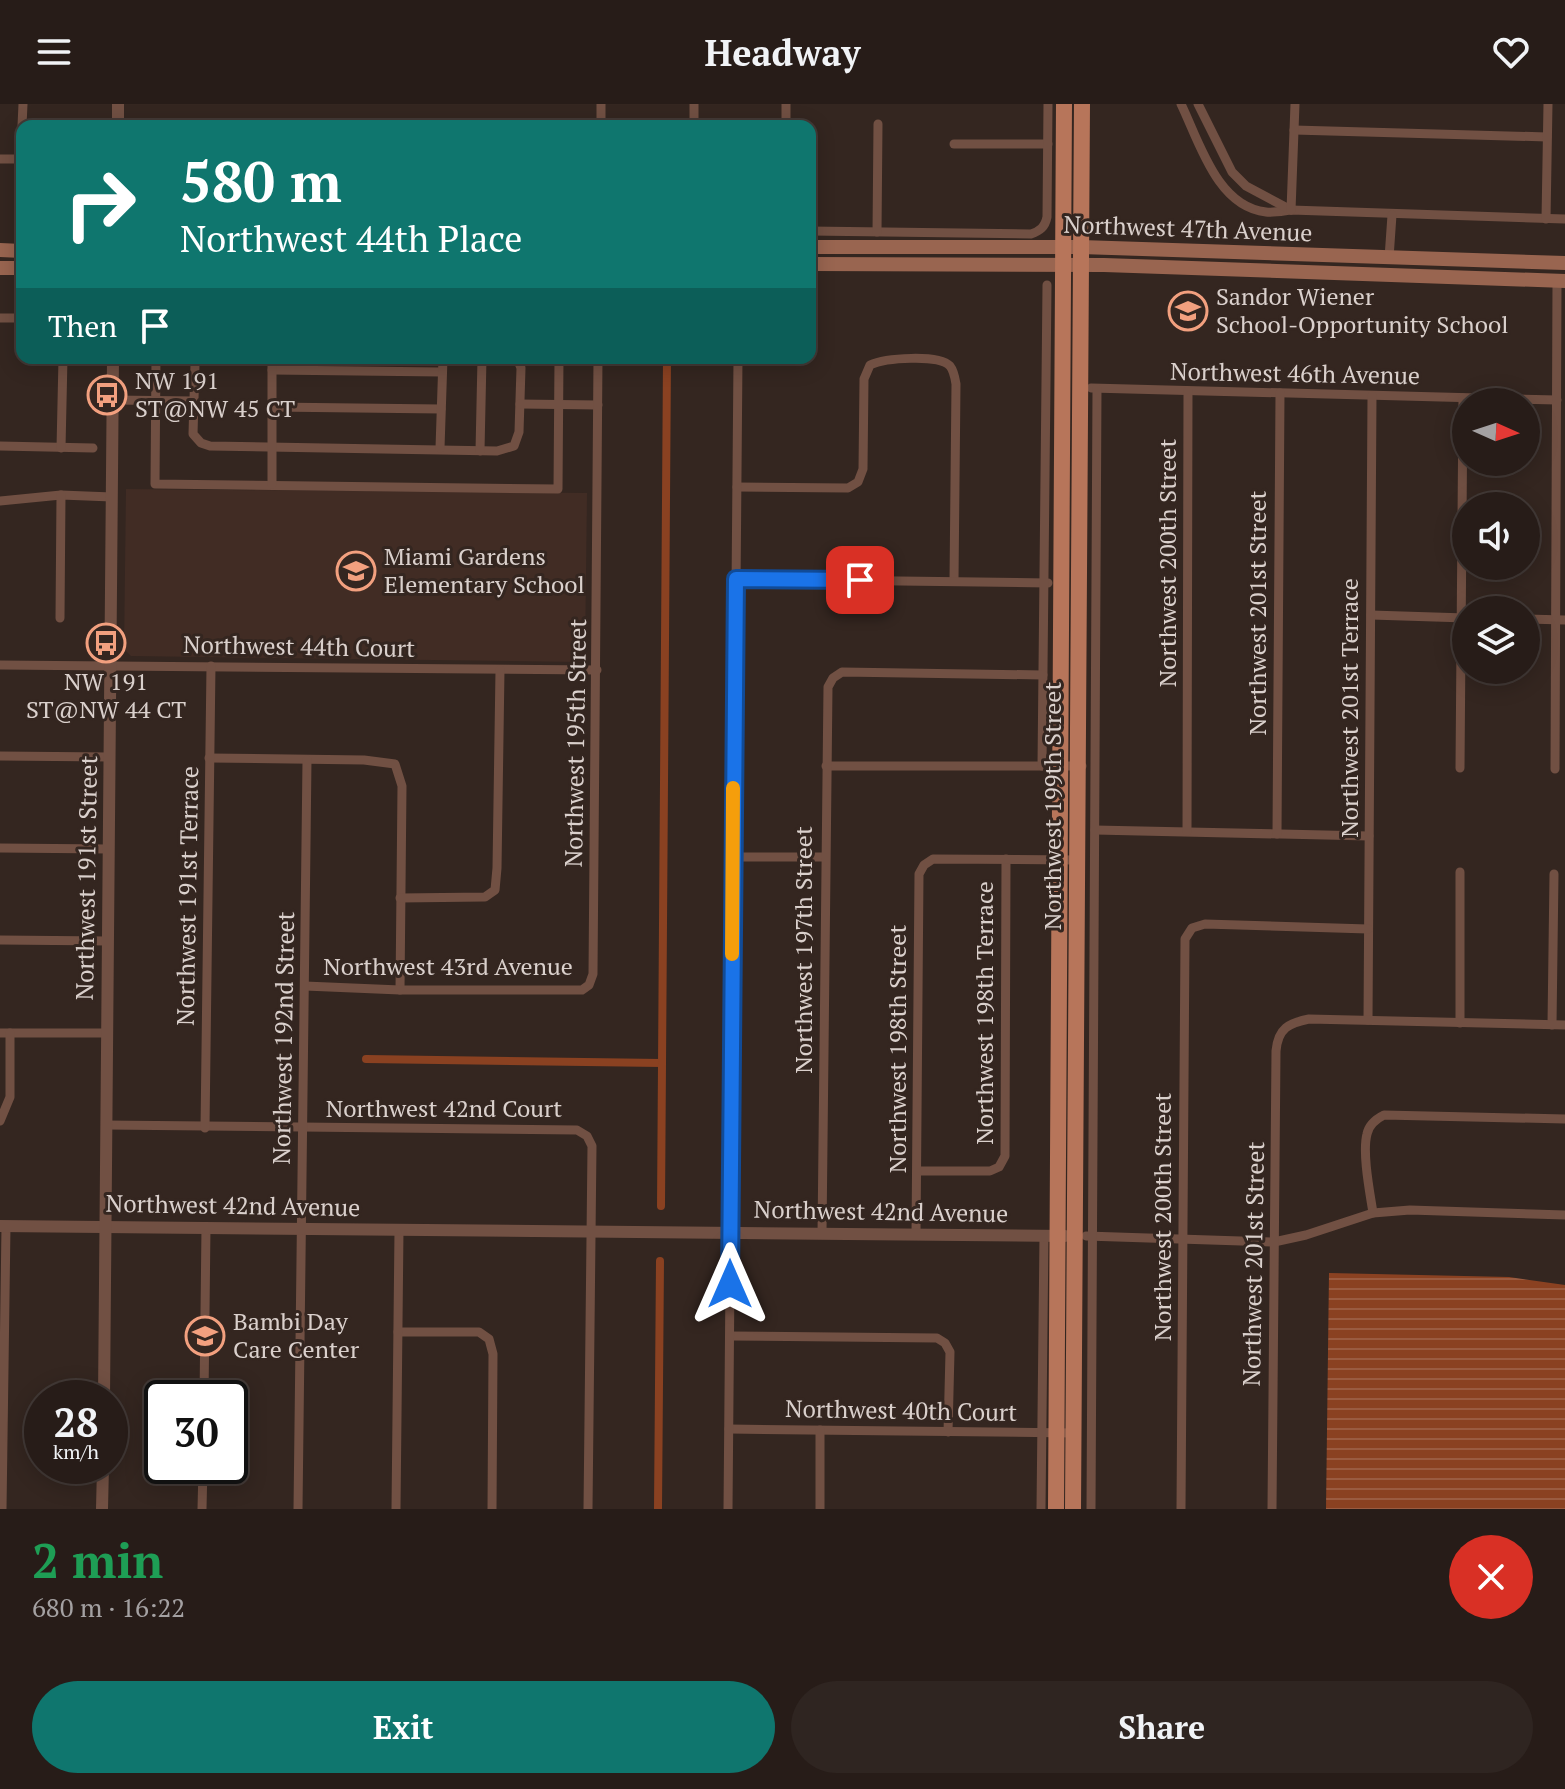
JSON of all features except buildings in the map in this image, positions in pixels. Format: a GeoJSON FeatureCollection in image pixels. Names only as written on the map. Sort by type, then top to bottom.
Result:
{"type":"FeatureCollection","features":[{"type":"Feature","properties":{"kind":"main road","name":"Northwest 199th Street"},"geometry":{"type":"LineString","coordinates":[[1056,1509],[1059,1236],[1069,860],[1062,583],[1064,104]]}},
{"type":"Feature","properties":{"kind":"main road","name":"Northwest 199th Street"},"geometry":{"type":"LineString","coordinates":[[1062,583],[1088,388],[1080,266],[1082,104]]}},
{"type":"Feature","properties":{"kind":"main road","name":"Northwest 47th Avenue"},"geometry":{"type":"LineString","coordinates":[[816,247],[1081,247],[1565,263]]}},
{"type":"Feature","properties":{"kind":"main road"},"geometry":{"type":"LineString","coordinates":[[1316,272],[1341,256]]}},
{"type":"Feature","properties":{"kind":"main road"},"geometry":{"type":"LineString","coordinates":[[1543,263],[1561,281]]}},
{"type":"Feature","properties":{"kind":"main road","name":"Northwest 47th Avenue"},"geometry":{"type":"LineString","coordinates":[[816,264],[1062,265],[1561,281]]}},
{"type":"Feature","properties":{"kind":"main road","name":"Northwest 199th Street"},"geometry":{"type":"LineString","coordinates":[[1057,1433],[1073,1509]]}},
{"type":"Feature","properties":{"kind":"street"},"geometry":{"type":"LineString","coordinates":[[954,144],[1048,144],[1048,104]]}},
{"type":"Feature","properties":{"kind":"street"},"geometry":{"type":"LineString","coordinates":[[1181,104],[1220,183],[1243,203],[1267,213],[1291,210],[1565,219]]}},
{"type":"Feature","properties":{"kind":"street"},"geometry":{"type":"LineString","coordinates":[[1198,104],[1232,172],[1246,186],[1291,210]]}},
{"type":"Feature","properties":{"kind":"street"},"geometry":{"type":"LineString","coordinates":[[1291,210],[1295,104]]}},
{"type":"Feature","properties":{"kind":"street"},"geometry":{"type":"LineString","coordinates":[[1546,219],[1548,104]]}},
{"type":"Feature","properties":{"kind":"street"},"geometry":{"type":"LineString","coordinates":[[877,232],[878,124]]}},
{"type":"Feature","properties":{"kind":"street"},"geometry":{"type":"LineString","coordinates":[[1294,130],[1547,137]]}},
{"type":"Feature","properties":{"kind":"street","name":"Northwest 47th Avenue"},"geometry":{"type":"LineString","coordinates":[[816,231],[1031,234],[1042,229],[1047,217],[1048,144]]}},
{"type":"Feature","properties":{"kind":"street"},"geometry":{"type":"LineString","coordinates":[[1210,164],[1224,156]]}},
{"type":"Feature","properties":{"kind":"street"},"geometry":{"type":"LineString","coordinates":[[1389,258],[1392,215]]}},
{"type":"Feature","properties":{"kind":"street"},"geometry":{"type":"LineString","coordinates":[[1555,769],[1561,620],[1557,400],[1561,281]]}},
{"type":"Feature","properties":{"kind":"street"},"geometry":{"type":"LineString","coordinates":[[1042,766],[1043,675],[1062,583],[1047,285]]}},
{"type":"Feature","properties":{"kind":"street"},"geometry":{"type":"LineString","coordinates":[[737,487],[848,488],[858,482],[863,469],[864,379],[870,365],[883,359],[942,360],[952,368],[956,384],[954,581]]}},
{"type":"Feature","properties":{"kind":"street"},"geometry":{"type":"LineString","coordinates":[[61,448],[63,364]]}},
{"type":"Feature","properties":{"kind":"street","name":"Northwest 191st Street"},"geometry":{"type":"LineString","coordinates":[[104,1380],[113,364]]}},
{"type":"Feature","properties":{"kind":"street"},"geometry":{"type":"LineString","coordinates":[[156,364],[155,484],[558,489],[559,364]]}},
{"type":"Feature","properties":{"kind":"street"},"geometry":{"type":"LineString","coordinates":[[197,364],[193,434],[201,443],[210,446],[479,451],[497,451],[514,446],[519,432],[519,364]]}},
{"type":"Feature","properties":{"kind":"street"},"geometry":{"type":"LineString","coordinates":[[272,364],[272,484]]}},
{"type":"Feature","properties":{"kind":"street"},"geometry":{"type":"LineString","coordinates":[[440,448],[443,364]]}},
{"type":"Feature","properties":{"kind":"street"},"geometry":{"type":"LineString","coordinates":[[479,451],[482,364]]}},
{"type":"Feature","properties":{"kind":"street","name":"Northwest 195th Street"},"geometry":{"type":"LineString","coordinates":[[589,985],[593,974],[598,364]]}},
{"type":"Feature","properties":{"kind":"street"},"geometry":{"type":"LineString","coordinates":[[728,1509],[738,364]]}},
{"type":"Feature","properties":{"kind":"street"},"geometry":{"type":"LineString","coordinates":[[272,370],[442,372]]}},
{"type":"Feature","properties":{"kind":"street"},"geometry":{"type":"LineString","coordinates":[[1088,388],[1095,766],[1091,1509]]}},
{"type":"Feature","properties":{"kind":"street","name":"Northwest 46th Avenue"},"geometry":{"type":"LineString","coordinates":[[1088,388],[1452,398]]}},
{"type":"Feature","properties":{"kind":"street","name":"Northwest 200th Street"},"geometry":{"type":"LineString","coordinates":[[1187,831],[1188,391]]}},
{"type":"Feature","properties":{"kind":"street","name":"Northwest 201st Street"},"geometry":{"type":"LineString","coordinates":[[1277,834],[1280,393]]}},
{"type":"Feature","properties":{"kind":"street","name":"Northwest 201st Terrace"},"geometry":{"type":"LineString","coordinates":[[1368,1020],[1372,396]]}},
{"type":"Feature","properties":{"kind":"street"},"geometry":{"type":"LineString","coordinates":[[113,400],[194,401]]}},
{"type":"Feature","properties":{"kind":"street","name":"Northwest 46th Avenue"},"geometry":{"type":"LineString","coordinates":[[1540,400],[1557,400]]}},
{"type":"Feature","properties":{"kind":"street"},"geometry":{"type":"LineString","coordinates":[[520,404],[598,405]]}},
{"type":"Feature","properties":{"kind":"street"},"geometry":{"type":"LineString","coordinates":[[272,407],[441,409]]}},
{"type":"Feature","properties":{"kind":"street"},"geometry":{"type":"LineString","coordinates":[[0,446],[93,448]]}},
{"type":"Feature","properties":{"kind":"street"},"geometry":{"type":"LineString","coordinates":[[1463,476],[1464,596]]}},
{"type":"Feature","properties":{"kind":"street"},"geometry":{"type":"LineString","coordinates":[[1,498],[61,495],[112,497]]}},
{"type":"Feature","properties":{"kind":"street"},"geometry":{"type":"LineString","coordinates":[[60,618],[61,495]]}},
{"type":"Feature","properties":{"kind":"street"},"geometry":{"type":"LineString","coordinates":[[736,579],[1062,583]]}},
{"type":"Feature","properties":{"kind":"street"},"geometry":{"type":"LineString","coordinates":[[1371,615],[1452,618]]}},
{"type":"Feature","properties":{"kind":"street"},"geometry":{"type":"LineString","coordinates":[[1540,619],[1561,620]]}},
{"type":"Feature","properties":{"kind":"street","name":"Northwest 44th Court"},"geometry":{"type":"LineString","coordinates":[[0,665],[597,670]]}},
{"type":"Feature","properties":{"kind":"street","name":"Northwest 191st Terrace"},"geometry":{"type":"LineString","coordinates":[[205,1128],[211,666]]}},
{"type":"Feature","properties":{"kind":"street"},"geometry":{"type":"LineString","coordinates":[[400,898],[485,897],[495,890],[500,670]]}},
{"type":"Feature","properties":{"kind":"street","name":"Northwest 197th Street"},"geometry":{"type":"LineString","coordinates":[[822,1234],[828,687],[833,678],[842,672],[1043,675]]}},
{"type":"Feature","properties":{"kind":"street"},"geometry":{"type":"LineString","coordinates":[[1460,768],[1462,684]]}},
{"type":"Feature","properties":{"kind":"street"},"geometry":{"type":"LineString","coordinates":[[0,756],[110,757]]}},
{"type":"Feature","properties":{"kind":"street"},"geometry":{"type":"LineString","coordinates":[[209,758],[364,760],[395,764],[402,786],[400,990]]}},
{"type":"Feature","properties":{"kind":"street","name":"Northwest 192nd Street"},"geometry":{"type":"LineString","coordinates":[[298,1509],[307,760]]}},
{"type":"Feature","properties":{"kind":"street"},"geometry":{"type":"LineString","coordinates":[[826,766],[1095,766]]}},
{"type":"Feature","properties":{"kind":"street"},"geometry":{"type":"LineString","coordinates":[[1095,830],[1369,836]]}},
{"type":"Feature","properties":{"kind":"street"},"geometry":{"type":"LineString","coordinates":[[0,848],[109,849]]}},
{"type":"Feature","properties":{"kind":"street"},"geometry":{"type":"LineString","coordinates":[[732,857],[825,857]]}},
{"type":"Feature","properties":{"kind":"street","name":"Northwest 198th Street"},"geometry":{"type":"LineString","coordinates":[[916,1235],[919,874],[924,865],[933,859],[1006,859]]}},
{"type":"Feature","properties":{"kind":"street"},"geometry":{"type":"LineString","coordinates":[[1006,859],[1069,860]]}},
{"type":"Feature","properties":{"kind":"street","name":"Northwest 198th Terrace"},"geometry":{"type":"LineString","coordinates":[[917,1171],[990,1171],[999,1167],[1005,1156],[1006,859]]}},
{"type":"Feature","properties":{"kind":"street"},"geometry":{"type":"LineString","coordinates":[[1460,872],[1460,1023]]}},
{"type":"Feature","properties":{"kind":"street"},"geometry":{"type":"LineString","coordinates":[[1552,1025],[1554,874]]}},
{"type":"Feature","properties":{"kind":"street","name":"Northwest 200th Street"},"geometry":{"type":"LineString","coordinates":[[1181,1509],[1185,939],[1192,928],[1205,924],[1368,929]]}},
{"type":"Feature","properties":{"kind":"street"},"geometry":{"type":"LineString","coordinates":[[0,940],[108,941]]}},
{"type":"Feature","properties":{"kind":"street","name":"Northwest 43rd Avenue"},"geometry":{"type":"LineString","coordinates":[[305,986],[400,990],[582,990],[589,985]]}},
{"type":"Feature","properties":{"kind":"street","name":"Northwest 201st Street"},"geometry":{"type":"LineString","coordinates":[[1272,1509],[1277,1040],[1289,1023],[1309,1019],[1368,1020]]}},
{"type":"Feature","properties":{"kind":"street"},"geometry":{"type":"LineString","coordinates":[[1368,1020],[1565,1025]]}},
{"type":"Feature","properties":{"kind":"street"},"geometry":{"type":"LineString","coordinates":[[0,1121],[10,1097],[5,1033],[107,1033]]}},
{"type":"Feature","properties":{"kind":"street"},"geometry":{"type":"LineString","coordinates":[[1373,1213],[1367,1134],[1373,1121],[1384,1115],[1565,1119]]}},
{"type":"Feature","properties":{"kind":"street","name":"Northwest 42nd Court"},"geometry":{"type":"LineString","coordinates":[[106,1125],[577,1130],[587,1136],[592,1146],[591,1233]]}},
{"type":"Feature","properties":{"kind":"street","name":"Northwest 42nd Avenue"},"geometry":{"type":"LineString","coordinates":[[3,1226],[1059,1236],[1274,1242],[1373,1213],[1410,1210],[1565,1215]]}},
{"type":"Feature","properties":{"kind":"street"},"geometry":{"type":"LineString","coordinates":[[2,1509],[3,1226]]}},
{"type":"Feature","properties":{"kind":"street"},"geometry":{"type":"LineString","coordinates":[[204,1380],[206,1227]]}},
{"type":"Feature","properties":{"kind":"street"},"geometry":{"type":"LineString","coordinates":[[396,1509],[399,1230]]}},
{"type":"Feature","properties":{"kind":"street"},"geometry":{"type":"LineString","coordinates":[[588,1509],[591,1233]]}},
{"type":"Feature","properties":{"kind":"street"},"geometry":{"type":"LineString","coordinates":[[1041,1509],[1057,1433],[1059,1236]]}},
{"type":"Feature","properties":{"kind":"street"},"geometry":{"type":"LineString","coordinates":[[398,1332],[479,1332],[489,1339],[493,1354],[492,1509]]}},
{"type":"Feature","properties":{"kind":"street"},"geometry":{"type":"LineString","coordinates":[[730,1336],[937,1338],[945,1343],[950,1352],[948,1432]]}},
{"type":"Feature","properties":{"kind":"street","name":"Northwest 40th Court"},"geometry":{"type":"LineString","coordinates":[[729,1429],[1057,1433]]}},
{"type":"Feature","properties":{"kind":"street"},"geometry":{"type":"LineString","coordinates":[[820,1430],[820,1509]]}},
{"type":"Feature","properties":{"kind":"street"},"geometry":{"type":"LineString","coordinates":[[102,1509],[103,1484]]}},
{"type":"Feature","properties":{"kind":"street"},"geometry":{"type":"LineString","coordinates":[[202,1509],[203,1484]]}},
{"type":"Feature","properties":{"kind":"shaded area","name":"Miami Gardens Elementary School"},"geometry":{"type":"Polygon","coordinates":[[[126,489],[587,493],[585,659],[580,662],[131,656],[124,649],[126,489]]]}},
{"type":"Feature","properties":{"kind":"shaded area"},"geometry":{"type":"Polygon","coordinates":[[[1329,1273],[1509,1277],[1565,1285],[1565,1509],[1326,1509],[1329,1273]]]}},
{"type":"Feature","properties":{"kind":"waterway"},"geometry":{"type":"LineString","coordinates":[[661,1206],[667,364]]}},
{"type":"Feature","properties":{"kind":"waterway"},"geometry":{"type":"LineString","coordinates":[[366,1059],[662,1063]]}},
{"type":"Feature","properties":{"kind":"waterway"},"geometry":{"type":"LineString","coordinates":[[658,1509],[660,1261]]}},
{"type":"Feature","properties":{"kind":"slow traffic"},"geometry":{"type":"LineString","coordinates":[[732,954],[733,788]]}},
{"type":"Feature","properties":{"kind":"place","name":"Sandor Wiener School-Opportunity School"},"geometry":{"type":"Point","coordinates":[1188,311]}},
{"type":"Feature","properties":{"kind":"place","name":"NW 191 ST@NW 45 CT"},"geometry":{"type":"Point","coordinates":[107,395]}},
{"type":"Feature","properties":{"kind":"place","name":"Miami Gardens Elementary School"},"geometry":{"type":"Point","coordinates":[356,571]}},
{"type":"Feature","properties":{"kind":"place","name":"NW 191 ST@NW 44 CT"},"geometry":{"type":"Point","coordinates":[106,643]}},
{"type":"Feature","properties":{"kind":"place","name":"Bambi Day Care Center"},"geometry":{"type":"Point","coordinates":[205,1336]}},
{"type":"Feature","properties":{"kind":"route"},"geometry":{"type":"LineString","coordinates":[[730,1284],[736,579],[860,580]]}}]}
